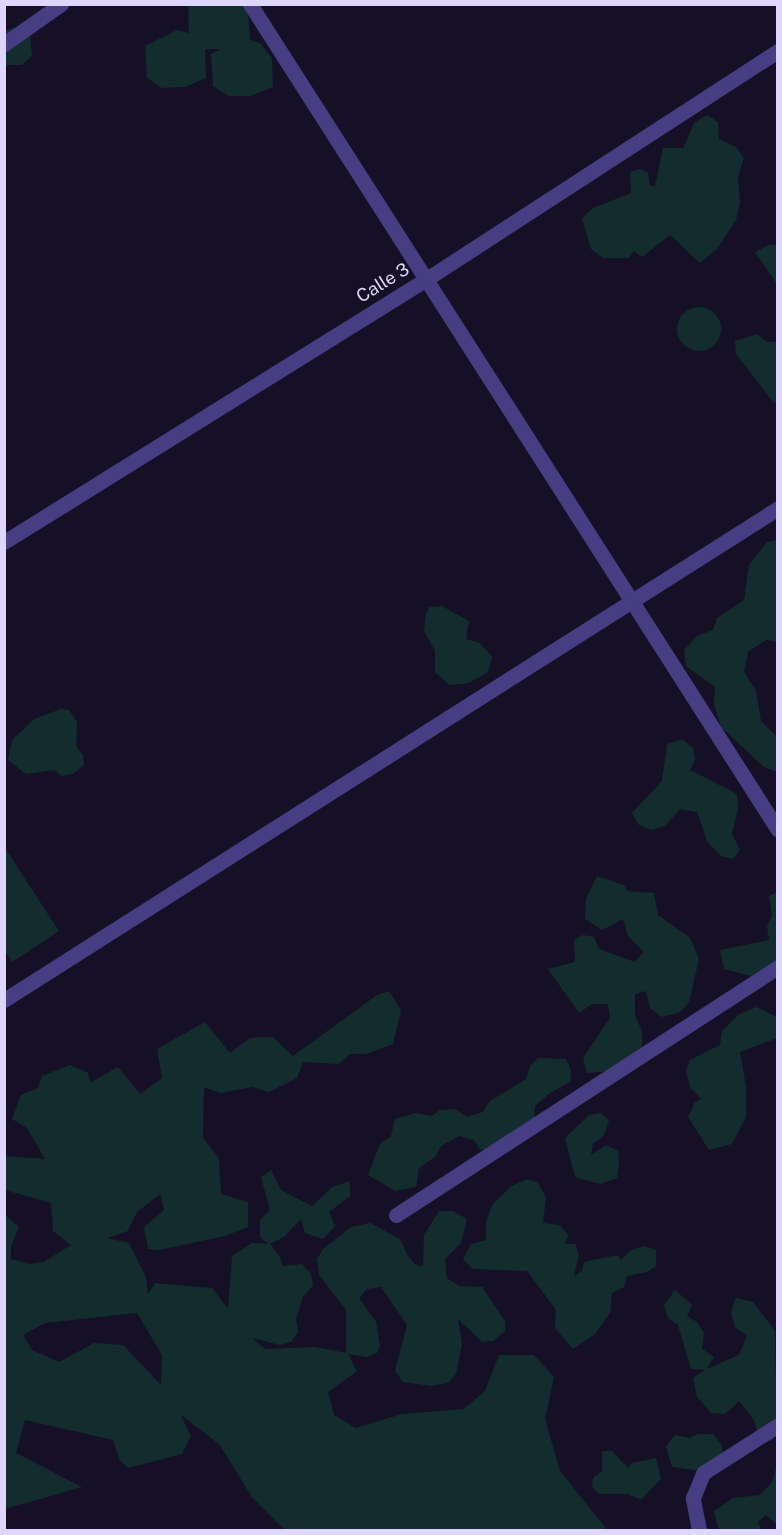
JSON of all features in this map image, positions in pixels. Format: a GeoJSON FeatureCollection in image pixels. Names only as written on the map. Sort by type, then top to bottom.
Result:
{"type":"FeatureCollection","features":[{"type":"Feature","properties":{"kind":"street"},"geometry":{"type":"LineString","coordinates":[[4,44],[61,4]]}},
{"type":"Feature","properties":{"kind":"street"},"geometry":{"type":"LineString","coordinates":[[250,4],[777,830]]}},
{"type":"Feature","properties":{"kind":"street","name":"Calle 3"},"geometry":{"type":"LineString","coordinates":[[4,542],[425,280],[777,51]]}},
{"type":"Feature","properties":{"kind":"street"},"geometry":{"type":"LineString","coordinates":[[4,999],[777,508]]}},
{"type":"Feature","properties":{"kind":"street"},"geometry":{"type":"LineString","coordinates":[[396,1215],[777,967]]}},
{"type":"Feature","properties":{"kind":"street"},"geometry":{"type":"LineString","coordinates":[[699,1530],[693,1498],[703,1473],[777,1425]]}},
{"type":"Feature","properties":{"kind":"green space"},"geometry":{"type":"Polygon","coordinates":[[[192,5],[244,5],[248,11],[250,40],[260,43],[272,58],[273,87],[251,96],[229,96],[213,86],[211,54],[220,49],[205,49],[206,78],[185,87],[162,88],[147,78],[145,46],[177,30],[189,33],[188,7],[192,5]]]}},
{"type":"Feature","properties":{"kind":"green space"},"geometry":{"type":"Polygon","coordinates":[[[17,27],[30,33],[32,56],[22,65],[5,65],[5,31],[17,27]]]}},
{"type":"Feature","properties":{"kind":"green space"},"geometry":{"type":"Polygon","coordinates":[[[707,115],[718,122],[719,139],[736,147],[744,158],[738,177],[740,203],[736,220],[717,249],[700,263],[670,235],[642,257],[634,251],[629,258],[603,258],[591,249],[582,218],[593,208],[631,193],[630,172],[640,169],[648,173],[650,186],[655,186],[663,148],[683,148],[694,123],[707,115]]]}},
{"type":"Feature","properties":{"kind":"green space"},"geometry":{"type":"Polygon","coordinates":[[[769,245],[777,245],[777,284],[755,252],[769,245]]]}},
{"type":"Feature","properties":{"kind":"green space"},"geometry":{"type":"Polygon","coordinates":[[[777,297],[778,401],[774,403],[736,354],[735,341],[757,334],[767,342],[777,342],[777,297]]]}},
{"type":"Feature","properties":{"kind":"green space"},"geometry":{"type":"Polygon","coordinates":[[[699,307],[714,314],[721,329],[714,344],[699,351],[684,344],[677,329],[684,314],[699,307]]]}},
{"type":"Feature","properties":{"kind":"green space"},"geometry":{"type":"Polygon","coordinates":[[[777,540],[777,642],[766,640],[748,652],[744,672],[756,691],[761,721],[777,737],[777,772],[764,767],[721,727],[714,704],[715,687],[686,666],[684,650],[697,636],[713,630],[717,618],[744,600],[749,565],[767,542],[777,540]]]}},
{"type":"Feature","properties":{"kind":"green space"},"geometry":{"type":"Polygon","coordinates":[[[442,606],[469,621],[466,639],[480,643],[492,657],[488,672],[469,683],[449,685],[435,672],[435,651],[424,631],[426,614],[430,607],[442,606]]]}},
{"type":"Feature","properties":{"kind":"green space"},"geometry":{"type":"Polygon","coordinates":[[[61,709],[69,710],[77,722],[76,746],[83,755],[84,765],[73,774],[61,776],[55,770],[26,774],[8,760],[12,740],[34,719],[61,709]]]}},
{"type":"Feature","properties":{"kind":"green space"},"geometry":{"type":"Polygon","coordinates":[[[682,739],[693,748],[695,760],[690,770],[737,794],[738,809],[732,834],[740,850],[733,859],[721,856],[707,841],[697,812],[680,809],[665,826],[651,830],[639,825],[632,813],[662,781],[667,744],[682,739]]]}},
{"type":"Feature","properties":{"kind":"green space"},"geometry":{"type":"Polygon","coordinates":[[[5,848],[59,931],[12,962],[5,951],[5,848]]]}},
{"type":"Feature","properties":{"kind":"green space"},"geometry":{"type":"Polygon","coordinates":[[[597,876],[624,885],[628,891],[654,893],[658,915],[690,938],[699,959],[689,1002],[680,1012],[662,1017],[650,1008],[646,991],[635,994],[635,1014],[642,1032],[642,1058],[609,1071],[587,1073],[583,1058],[610,1018],[608,1004],[592,1004],[579,1013],[548,969],[575,962],[574,940],[583,935],[594,937],[599,949],[635,962],[644,952],[628,936],[623,919],[602,930],[585,919],[586,899],[597,876]]]}},
{"type":"Feature","properties":{"kind":"green space"},"geometry":{"type":"Polygon","coordinates":[[[777,892],[777,972],[759,978],[724,969],[720,950],[769,940],[767,926],[772,916],[769,896],[777,892]]]}},
{"type":"Feature","properties":{"kind":"green space"},"geometry":{"type":"Polygon","coordinates":[[[389,991],[401,1010],[393,1044],[366,1054],[350,1054],[339,1064],[303,1062],[297,1078],[269,1092],[252,1087],[221,1093],[204,1087],[203,1138],[219,1158],[221,1194],[248,1202],[248,1227],[225,1236],[159,1250],[148,1249],[144,1227],[164,1210],[160,1194],[137,1212],[128,1231],[107,1238],[129,1243],[146,1277],[148,1294],[155,1283],[212,1288],[228,1309],[232,1256],[252,1243],[269,1244],[260,1238],[260,1220],[270,1210],[261,1177],[271,1170],[281,1190],[312,1206],[332,1187],[350,1181],[350,1196],[329,1212],[335,1226],[323,1239],[305,1233],[301,1219],[284,1237],[270,1244],[280,1257],[282,1266],[302,1264],[311,1274],[313,1285],[303,1297],[296,1319],[298,1332],[291,1342],[280,1345],[252,1338],[265,1349],[315,1347],[346,1353],[346,1310],[319,1275],[317,1259],[323,1249],[351,1227],[370,1223],[400,1239],[408,1256],[416,1265],[423,1266],[424,1235],[439,1211],[453,1211],[467,1219],[461,1243],[445,1259],[447,1278],[459,1286],[482,1287],[505,1321],[505,1331],[493,1341],[482,1342],[458,1319],[462,1344],[456,1374],[448,1383],[431,1386],[403,1382],[395,1371],[407,1325],[381,1287],[367,1289],[359,1298],[376,1322],[380,1346],[377,1353],[367,1357],[348,1354],[357,1371],[328,1392],[334,1415],[356,1428],[402,1414],[464,1409],[485,1391],[499,1355],[534,1355],[554,1377],[545,1419],[560,1471],[607,1530],[285,1530],[252,1497],[219,1444],[180,1414],[191,1436],[182,1454],[128,1468],[120,1461],[113,1440],[25,1420],[16,1453],[82,1487],[5,1509],[5,1215],[19,1227],[11,1246],[11,1259],[29,1264],[44,1262],[71,1245],[53,1231],[51,1203],[5,1190],[5,1156],[45,1159],[27,1128],[12,1119],[21,1095],[38,1088],[42,1076],[70,1065],[88,1073],[90,1083],[118,1067],[140,1094],[162,1078],[157,1049],[205,1022],[230,1053],[250,1038],[273,1037],[293,1056],[377,995],[389,991]],[[137,1313],[45,1323],[23,1335],[32,1350],[59,1362],[94,1343],[123,1345],[161,1385],[162,1355],[137,1313]]]}},
{"type":"Feature","properties":{"kind":"green space"},"geometry":{"type":"Polygon","coordinates":[[[756,1007],[777,1017],[777,1038],[740,1052],[746,1087],[746,1117],[732,1144],[709,1150],[688,1117],[695,1102],[701,1099],[690,1087],[686,1070],[690,1060],[720,1045],[722,1031],[738,1015],[756,1007]]]}},
{"type":"Feature","properties":{"kind":"green space"},"geometry":{"type":"Polygon","coordinates":[[[538,1058],[566,1059],[571,1070],[570,1082],[550,1093],[535,1106],[534,1121],[492,1149],[480,1150],[474,1140],[459,1136],[441,1146],[436,1156],[419,1168],[416,1187],[395,1191],[368,1175],[380,1144],[391,1136],[395,1119],[416,1113],[432,1116],[440,1110],[455,1109],[467,1117],[483,1112],[490,1101],[526,1079],[530,1066],[538,1058]]]}},
{"type":"Feature","properties":{"kind":"green space"},"geometry":{"type":"Polygon","coordinates":[[[601,1113],[609,1121],[604,1135],[593,1144],[591,1155],[606,1145],[618,1151],[619,1162],[617,1178],[600,1184],[575,1177],[565,1138],[589,1115],[601,1113]]]}},
{"type":"Feature","properties":{"kind":"green space"},"geometry":{"type":"Polygon","coordinates":[[[527,1179],[537,1182],[546,1197],[543,1223],[559,1225],[569,1235],[564,1244],[575,1244],[579,1255],[574,1276],[582,1271],[584,1262],[617,1255],[621,1260],[631,1250],[645,1246],[656,1250],[656,1266],[647,1272],[627,1276],[624,1287],[612,1293],[610,1313],[595,1334],[573,1349],[555,1328],[556,1310],[527,1271],[472,1269],[463,1259],[471,1244],[486,1240],[486,1221],[493,1204],[512,1186],[527,1179]]]}},
{"type":"Feature","properties":{"kind":"green space"},"geometry":{"type":"Polygon","coordinates":[[[675,1290],[692,1305],[687,1316],[697,1322],[704,1333],[702,1349],[714,1357],[707,1369],[739,1355],[747,1336],[735,1327],[731,1312],[736,1298],[753,1302],[775,1331],[777,1435],[771,1441],[758,1436],[754,1420],[739,1401],[725,1414],[711,1413],[697,1397],[693,1378],[705,1370],[691,1369],[678,1325],[668,1318],[664,1305],[675,1290]]]}},
{"type":"Feature","properties":{"kind":"green space"},"geometry":{"type":"Polygon","coordinates":[[[698,1434],[713,1434],[722,1446],[723,1459],[718,1473],[672,1467],[666,1446],[675,1435],[689,1438],[698,1434]]]}},
{"type":"Feature","properties":{"kind":"green space"},"geometry":{"type":"Polygon","coordinates":[[[602,1451],[612,1451],[628,1468],[632,1463],[656,1458],[661,1479],[641,1500],[628,1494],[599,1494],[592,1487],[593,1478],[602,1471],[602,1451]]]}},
{"type":"Feature","properties":{"kind":"green space"},"geometry":{"type":"Polygon","coordinates":[[[777,1465],[777,1525],[766,1515],[758,1522],[762,1530],[719,1530],[714,1511],[733,1498],[760,1495],[772,1482],[777,1465]]]}}]}
